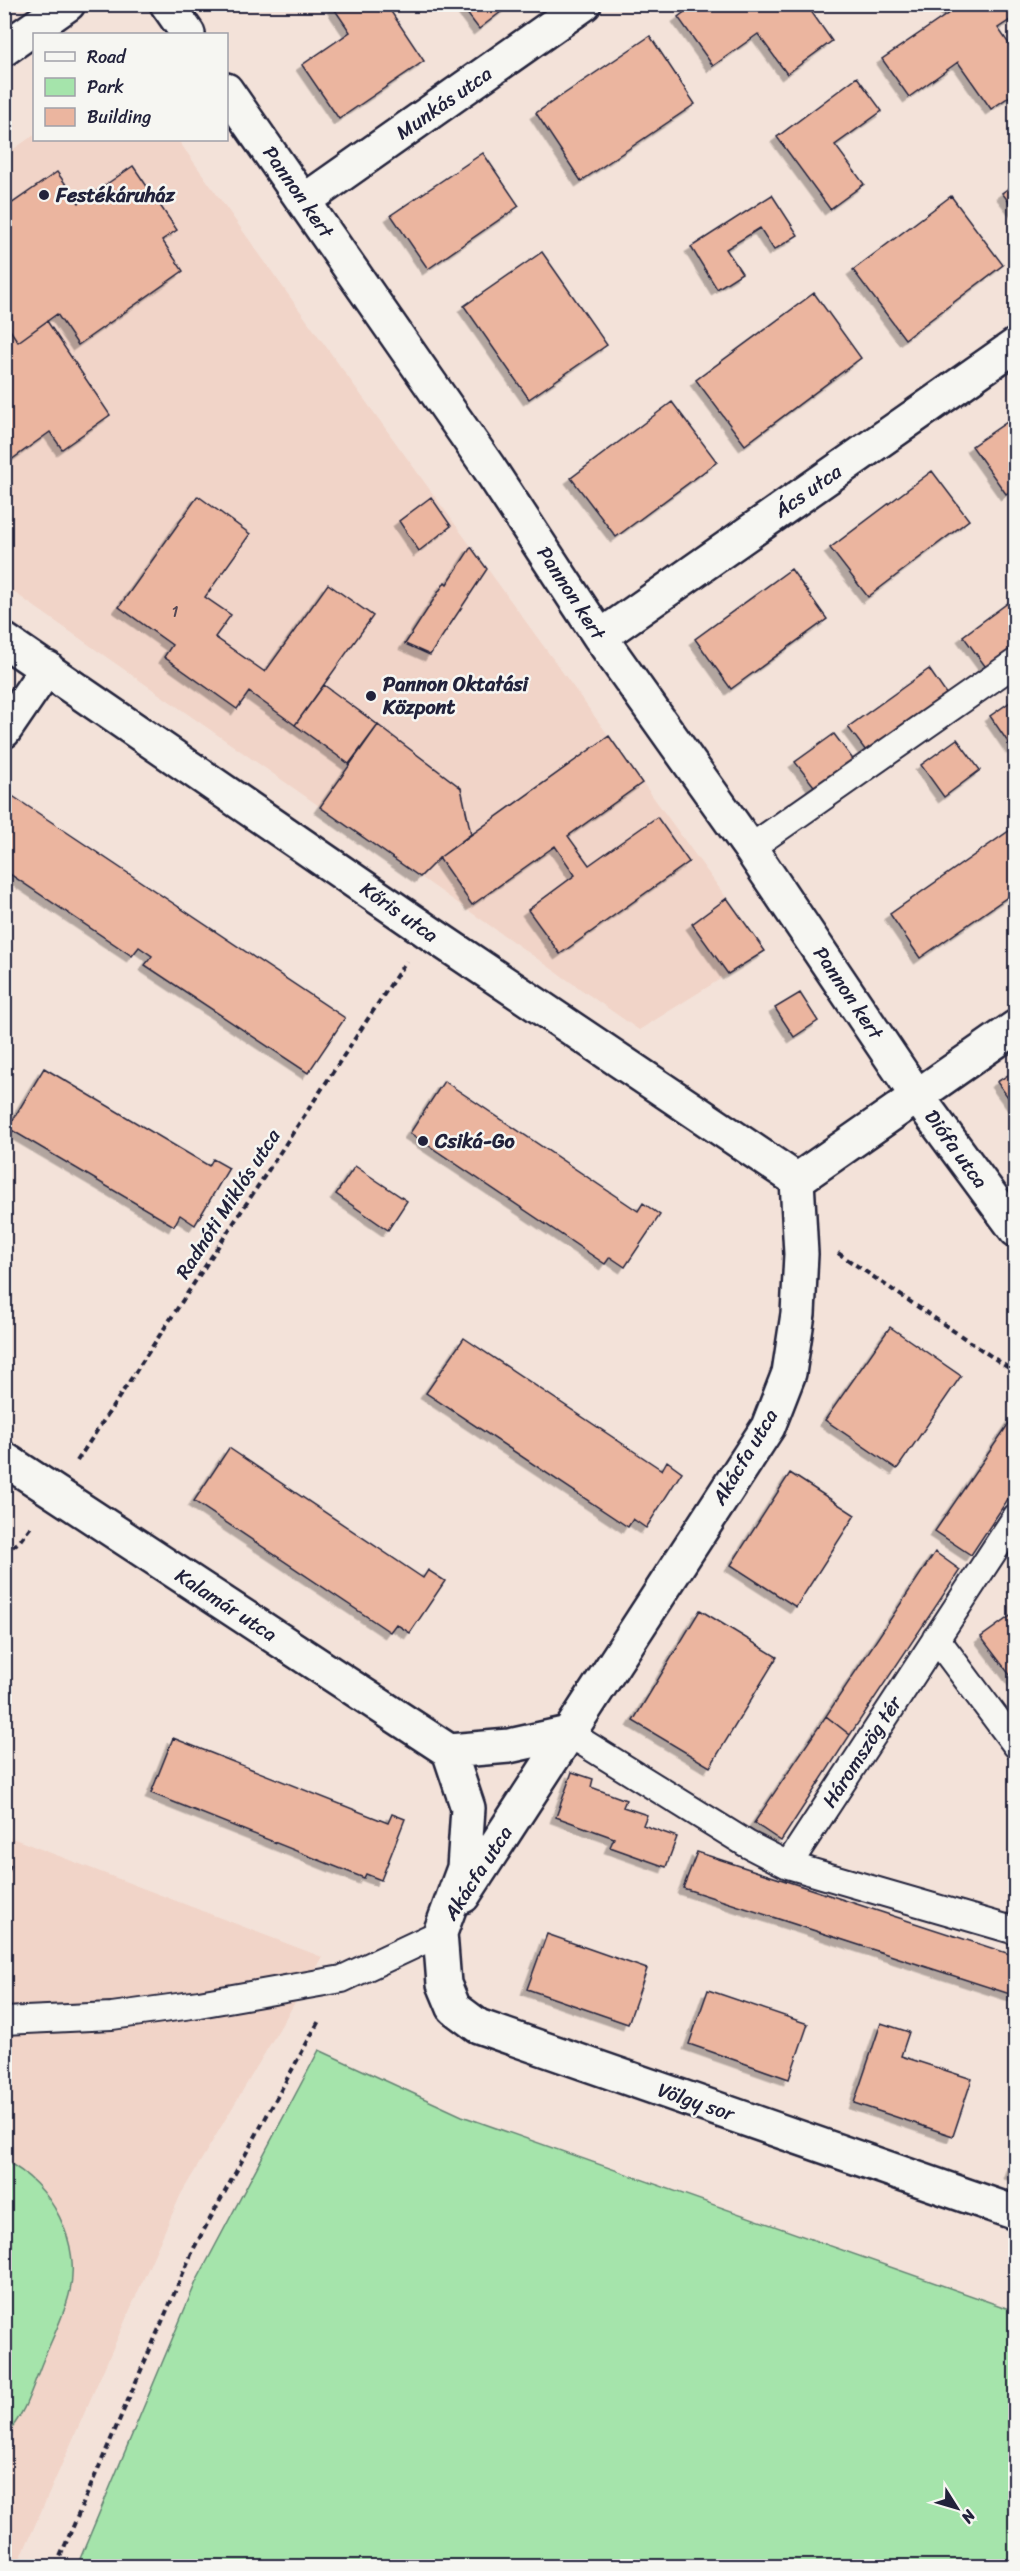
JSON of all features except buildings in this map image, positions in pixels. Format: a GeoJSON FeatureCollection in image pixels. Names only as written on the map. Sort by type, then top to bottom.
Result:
{"type":"FeatureCollection","features":[{"type":"Feature","properties":{"kind":"street"},"geometry":{"type":"LineString","coordinates":[[4,49],[68,4]]}},
{"type":"Feature","properties":{"kind":"street"},"geometry":{"type":"LineString","coordinates":[[167,4],[187,33]]}},
{"type":"Feature","properties":{"kind":"street","name":"Munkás utca"},"geometry":{"type":"LineString","coordinates":[[304,201],[584,4]]}},
{"type":"Feature","properties":{"kind":"street","name":"Pannon kert"},"geometry":{"type":"LineString","coordinates":[[228,93],[489,468],[600,637],[750,848],[917,1096]]}},
{"type":"Feature","properties":{"kind":"street","name":"Ács utca"},"geometry":{"type":"LineString","coordinates":[[600,637],[1016,345]]}},
{"type":"Feature","properties":{"kind":"street","name":"Kőris utca"},"geometry":{"type":"LineString","coordinates":[[4,640],[426,931],[797,1180]]}},
{"type":"Feature","properties":{"kind":"street"},"geometry":{"type":"LineString","coordinates":[[4,731],[46,668]]}},
{"type":"Feature","properties":{"kind":"street"},"geometry":{"type":"LineString","coordinates":[[797,1180],[1016,1027]]}},
{"type":"Feature","properties":{"kind":"street","name":"Diófa utca"},"geometry":{"type":"LineString","coordinates":[[917,1096],[1016,1230]]}},
{"type":"Feature","properties":{"kind":"street","name":"Akácfa utca"},"geometry":{"type":"LineString","coordinates":[[440,1933],[768,1427],[789,1373],[798,1314],[801,1254],[797,1180]]}},
{"type":"Feature","properties":{"kind":"street","name":"Kalamár utca"},"geometry":{"type":"LineString","coordinates":[[4,1459],[449,1750]]}},
{"type":"Feature","properties":{"kind":"street"},"geometry":{"type":"LineString","coordinates":[[449,1750],[509,1746],[568,1733]]}},
{"type":"Feature","properties":{"kind":"street","name":"Akácfa utca"},"geometry":{"type":"LineString","coordinates":[[440,1933],[464,1868],[468,1808],[449,1750]]}},
{"type":"Feature","properties":{"kind":"street","name":"Völgy sor"},"geometry":{"type":"LineString","coordinates":[[440,1933],[444,1984],[454,2008],[478,2026],[1016,2213]]}},
{"type":"Feature","properties":{"kind":"lane"},"geometry":{"type":"LineString","coordinates":[[750,848],[1016,662]]}},
{"type":"Feature","properties":{"kind":"lane","name":"Háromszög tér"},"geometry":{"type":"LineString","coordinates":[[788,1865],[1016,1517]]}},
{"type":"Feature","properties":{"kind":"lane"},"geometry":{"type":"LineString","coordinates":[[936,1638],[1016,1745]]}},
{"type":"Feature","properties":{"kind":"lane"},"geometry":{"type":"LineString","coordinates":[[568,1733],[747,1844],[788,1865],[1016,1931]]}},
{"type":"Feature","properties":{"kind":"lane"},"geometry":{"type":"LineString","coordinates":[[4,2021],[123,2014],[199,2004],[342,1979],[440,1933]]}},
{"type":"Feature","properties":{"kind":"path","name":"Radnóti Miklós utca"},"geometry":{"type":"LineString","coordinates":[[55,1494],[426,931]]}},
{"type":"Feature","properties":{"kind":"path"},"geometry":{"type":"LineString","coordinates":[[889,1287],[1016,1373]]}},
{"type":"Feature","properties":{"kind":"path"},"geometry":{"type":"LineString","coordinates":[[56,2566],[194,2248],[342,1979]]}},
{"type":"Feature","properties":{"kind":"shaded area","name":"Pannon Oktatási Központ"},"geometry":{"type":"Polygon","coordinates":[[[33,136],[33,141],[179,141],[765,951],[639,1030],[5,586],[5,155],[33,136]]]}},
{"type":"Feature","properties":{"kind":"shaded area"},"geometry":{"type":"Polygon","coordinates":[[[4,1835],[322,1957],[181,2194],[17,2566],[4,2566],[4,1835]]]}},
{"type":"Feature","properties":{"kind":"green space"},"geometry":{"type":"Polygon","coordinates":[[[319,2050],[462,2116],[1015,2311],[1015,2566],[77,2566],[196,2282],[319,2050]]]}},
{"type":"Feature","properties":{"kind":"green space"},"geometry":{"type":"Polygon","coordinates":[[[5,2161],[22,2171],[36,2184],[60,2217],[67,2236],[72,2276],[64,2312],[27,2401],[18,2419],[5,2435],[5,2161]]]}},
{"type":"Feature","properties":{"kind":"place","name":"Festékáruház"},"geometry":{"type":"Point","coordinates":[44,195]}},
{"type":"Feature","properties":{"kind":"place","name":"Pannon Oktatási Központ"},"geometry":{"type":"Point","coordinates":[371,696]}},
{"type":"Feature","properties":{"kind":"place","name":"Csiká-Go"},"geometry":{"type":"Point","coordinates":[423,1141]}}]}
